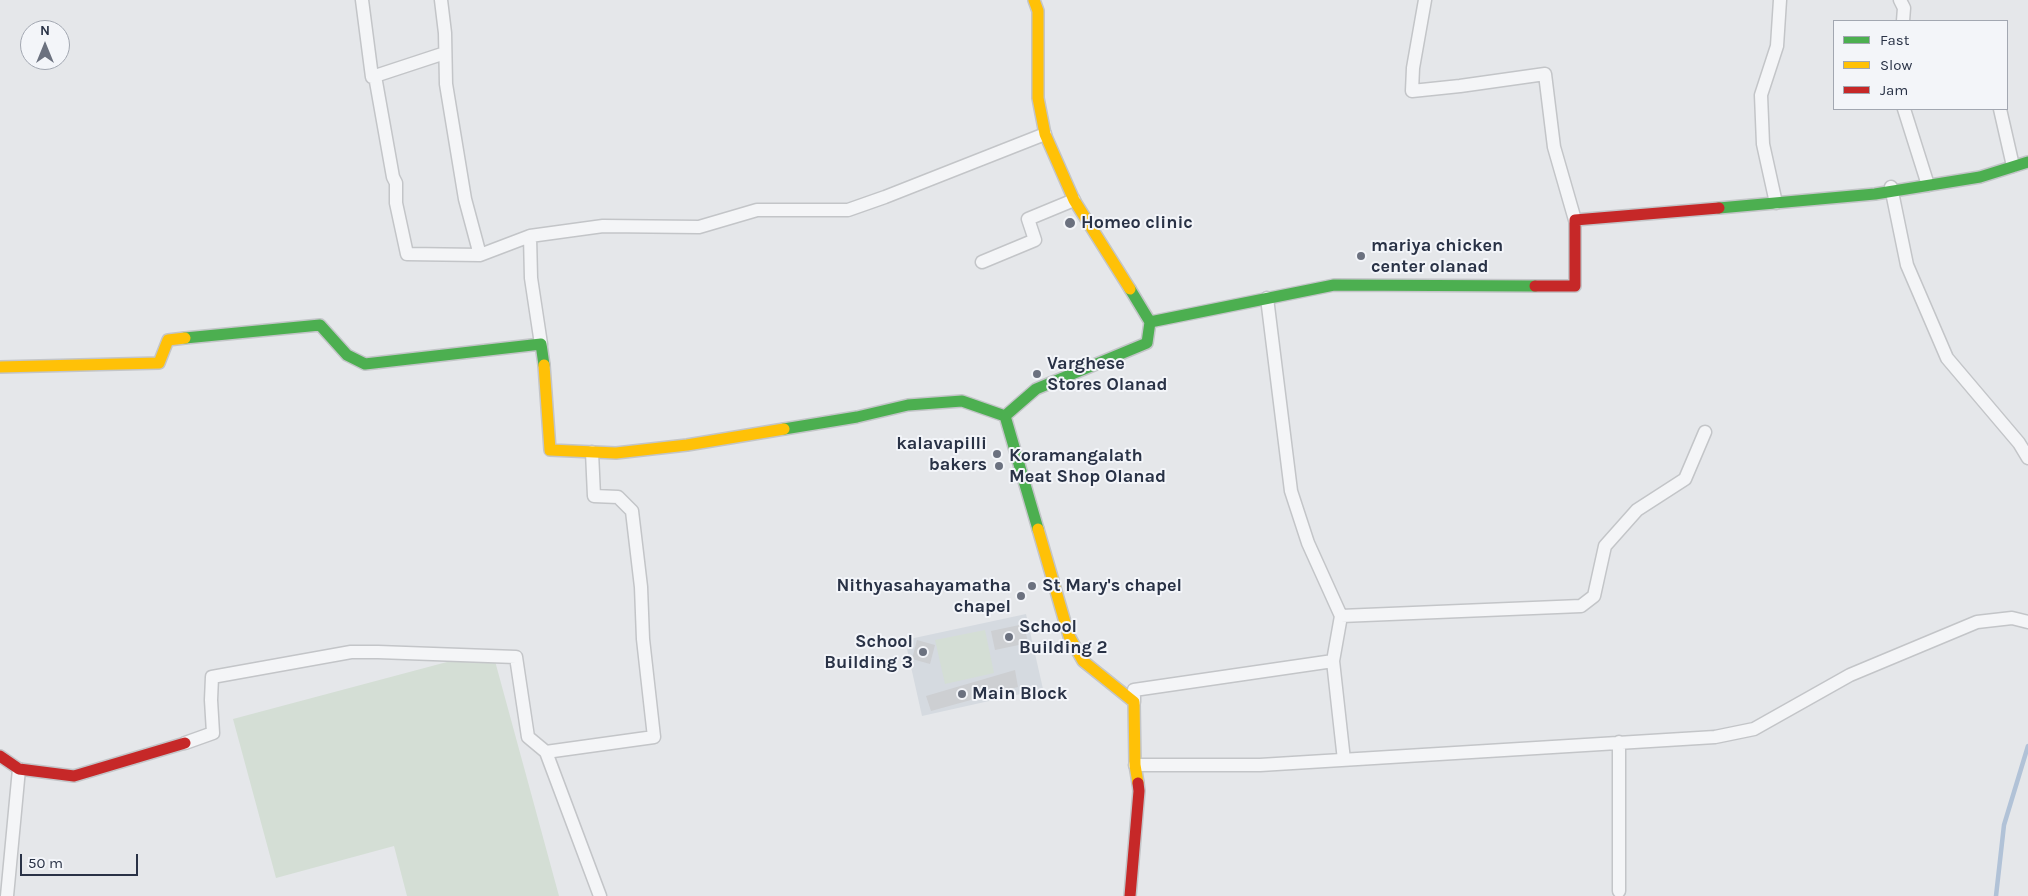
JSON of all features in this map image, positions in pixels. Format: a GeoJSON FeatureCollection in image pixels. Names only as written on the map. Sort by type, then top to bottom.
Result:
{"type":"FeatureCollection","features":[{"type":"Feature","properties":{"kind":"street"},"geometry":{"type":"LineString","coordinates":[[362,0],[372,77],[445,53]]}},
{"type":"Feature","properties":{"kind":"street"},"geometry":{"type":"LineString","coordinates":[[441,0],[446,33],[446,84],[466,199],[480,255]]}},
{"type":"Feature","properties":{"kind":"street"},"geometry":{"type":"LineString","coordinates":[[1005,416],[1036,389],[1147,343],[1150,322],[1074,200],[1045,134],[1038,98],[1038,11],[1034,0]]}},
{"type":"Feature","properties":{"kind":"street"},"geometry":{"type":"LineString","coordinates":[[1150,322],[1334,285],[1575,286],[1574,220],[1554,147],[1545,74],[1412,91],[1413,68],[1426,0]]}},
{"type":"Feature","properties":{"kind":"street"},"geometry":{"type":"LineString","coordinates":[[1776,202],[1763,144],[1762,95],[1777,46],[1780,0]]}},
{"type":"Feature","properties":{"kind":"street"},"geometry":{"type":"LineString","coordinates":[[1900,0],[1904,8],[1904,20]]}},
{"type":"Feature","properties":{"kind":"street"},"geometry":{"type":"LineString","coordinates":[[375,76],[389,158],[396,183],[396,203],[408,254],[480,255],[530,236],[603,226],[699,227],[757,210],[848,210],[1045,134]]}},
{"type":"Feature","properties":{"kind":"street"},"geometry":{"type":"LineString","coordinates":[[1904,110],[1928,185]]}},
{"type":"Feature","properties":{"kind":"street"},"geometry":{"type":"LineString","coordinates":[[2000,110],[2013,166]]}},
{"type":"Feature","properties":{"kind":"street"},"geometry":{"type":"LineString","coordinates":[[1574,220],[1776,202],[1928,185],[1980,177],[2028,162]]}},
{"type":"Feature","properties":{"kind":"street"},"geometry":{"type":"LineString","coordinates":[[1892,189],[1907,265],[1947,358],[2018,443],[2028,458]]}},
{"type":"Feature","properties":{"kind":"street"},"geometry":{"type":"LineString","coordinates":[[982,262],[1035,240],[1028,219],[1074,200]]}},
{"type":"Feature","properties":{"kind":"street"},"geometry":{"type":"LineString","coordinates":[[530,236],[532,278],[546,383],[550,450],[616,453],[687,445],[857,417],[908,405],[962,401],[1005,416]]}},
{"type":"Feature","properties":{"kind":"street"},"geometry":{"type":"LineString","coordinates":[[1267,298],[1291,491],[1308,543],[1341,616],[1333,661],[1344,760]]}},
{"type":"Feature","properties":{"kind":"street"},"geometry":{"type":"LineString","coordinates":[[0,367],[159,364],[168,340],[320,325],[347,355],[365,364],[541,344]]}},
{"type":"Feature","properties":{"kind":"street"},"geometry":{"type":"LineString","coordinates":[[1005,416],[1069,636],[1083,661],[1134,702]]}},
{"type":"Feature","properties":{"kind":"street"},"geometry":{"type":"LineString","coordinates":[[1341,616],[1581,606],[1594,596],[1605,546],[1637,510],[1685,479],[1705,432]]}},
{"type":"Feature","properties":{"kind":"street"},"geometry":{"type":"LineString","coordinates":[[546,752],[654,737],[644,639],[641,587],[632,511],[618,497],[594,496],[592,452]]}},
{"type":"Feature","properties":{"kind":"street"},"geometry":{"type":"LineString","coordinates":[[1135,765],[1260,765],[1716,737],[1754,729],[1850,675],[1977,622],[2012,618],[2028,622]]}},
{"type":"Feature","properties":{"kind":"street"},"geometry":{"type":"LineString","coordinates":[[0,756],[20,769],[74,776],[213,733],[212,677],[344,653],[378,652],[516,656],[528,737],[546,752],[600,896]]}},
{"type":"Feature","properties":{"kind":"street"},"geometry":{"type":"LineString","coordinates":[[1130,896],[1139,791],[1135,765],[1134,690],[1333,661]]}},
{"type":"Feature","properties":{"kind":"street"},"geometry":{"type":"LineString","coordinates":[[1619,742],[1619,891]]}},
{"type":"Feature","properties":{"kind":"street"},"geometry":{"type":"LineString","coordinates":[[8,896],[20,769]]}},
{"type":"Feature","properties":{"kind":"shaded area"},"geometry":{"type":"Polygon","coordinates":[[[1026,614],[1043,689],[922,716],[905,640],[1026,614]]]}},
{"type":"Feature","properties":{"kind":"shaded area"},"geometry":{"type":"Polygon","coordinates":[[[985,630],[994,673],[945,684],[935,640],[985,630]]]}},
{"type":"Feature","properties":{"kind":"shaded area"},"geometry":{"type":"Polygon","coordinates":[[[492,650],[559,896],[407,896],[394,846],[276,878],[233,719],[492,650]]]}},
{"type":"Feature","properties":{"kind":"building","name":"School Building 2"},"geometry":{"type":"Polygon","coordinates":[[[1024,624],[1028,643],[995,650],[991,631],[1024,624]]]}},
{"type":"Feature","properties":{"kind":"building","name":"School Building 3"},"geometry":{"type":"Polygon","coordinates":[[[917,640],[935,645],[930,664],[912,659],[917,640]]]}},
{"type":"Feature","properties":{"kind":"building","name":"Main Block"},"geometry":{"type":"Polygon","coordinates":[[[1015,670],[1018,687],[931,711],[926,696],[1015,670]]]}},
{"type":"Feature","properties":{"kind":"waterway"},"geometry":{"type":"LineString","coordinates":[[1996,896],[2004,825],[2028,746]]}},
{"type":"Feature","properties":{"kind":"traffic: fast"},"geometry":{"type":"LineString","coordinates":[[1719,208],[1875,194],[1980,177],[2028,162]]}},
{"type":"Feature","properties":{"kind":"traffic: fast"},"geometry":{"type":"LineString","coordinates":[[1150,322],[1334,285],[1535,286]]}},
{"type":"Feature","properties":{"kind":"traffic: fast"},"geometry":{"type":"LineString","coordinates":[[1038,529],[1005,416],[1036,389],[1147,343],[1150,322],[1130,289]]}},
{"type":"Feature","properties":{"kind":"traffic: fast"},"geometry":{"type":"LineString","coordinates":[[185,338],[320,325],[347,355],[365,364],[541,344],[544,365]]}},
{"type":"Feature","properties":{"kind":"traffic: fast"},"geometry":{"type":"LineString","coordinates":[[784,429],[857,417],[908,405],[962,401],[1005,416]]}},
{"type":"Feature","properties":{"kind":"traffic: slow"},"geometry":{"type":"LineString","coordinates":[[1034,0],[1038,11],[1038,98],[1045,134],[1074,200],[1130,289]]}},
{"type":"Feature","properties":{"kind":"traffic: slow"},"geometry":{"type":"LineString","coordinates":[[0,367],[159,363],[168,340],[185,338]]}},
{"type":"Feature","properties":{"kind":"traffic: slow"},"geometry":{"type":"LineString","coordinates":[[544,365],[550,450],[616,453],[687,445],[784,429]]}},
{"type":"Feature","properties":{"kind":"traffic: slow"},"geometry":{"type":"LineString","coordinates":[[1038,529],[1069,636],[1083,661],[1134,702],[1135,765],[1138,783]]}},
{"type":"Feature","properties":{"kind":"traffic: jam"},"geometry":{"type":"LineString","coordinates":[[1535,286],[1575,286],[1575,220],[1719,208]]}},
{"type":"Feature","properties":{"kind":"traffic: jam"},"geometry":{"type":"LineString","coordinates":[[0,756],[19,769],[74,776],[185,743]]}},
{"type":"Feature","properties":{"kind":"traffic: jam"},"geometry":{"type":"LineString","coordinates":[[1130,896],[1139,791],[1138,783]]}},
{"type":"Feature","properties":{"kind":"place","name":"Homeo clinic"},"geometry":{"type":"Point","coordinates":[1070,223]}},
{"type":"Feature","properties":{"kind":"place","name":"mariya chicken center olanad"},"geometry":{"type":"Point","coordinates":[1361,256]}},
{"type":"Feature","properties":{"kind":"place","name":"Varghese Stores Olanad"},"geometry":{"type":"Point","coordinates":[1037,374]}},
{"type":"Feature","properties":{"kind":"place","name":"kalavapilli bakers"},"geometry":{"type":"Point","coordinates":[997,454]}},
{"type":"Feature","properties":{"kind":"place","name":"Koramangalath Meat Shop Olanad"},"geometry":{"type":"Point","coordinates":[999,466]}},
{"type":"Feature","properties":{"kind":"place","name":"St Mary's chapel"},"geometry":{"type":"Point","coordinates":[1032,586]}},
{"type":"Feature","properties":{"kind":"place","name":"Nithyasahayamatha chapel"},"geometry":{"type":"Point","coordinates":[1021,596]}},
{"type":"Feature","properties":{"kind":"place","name":"School Building 2"},"geometry":{"type":"Point","coordinates":[1009,637]}},
{"type":"Feature","properties":{"kind":"place","name":"School Building 3"},"geometry":{"type":"Point","coordinates":[923,652]}},
{"type":"Feature","properties":{"kind":"place","name":"Main Block"},"geometry":{"type":"Point","coordinates":[962,694]}}]}
